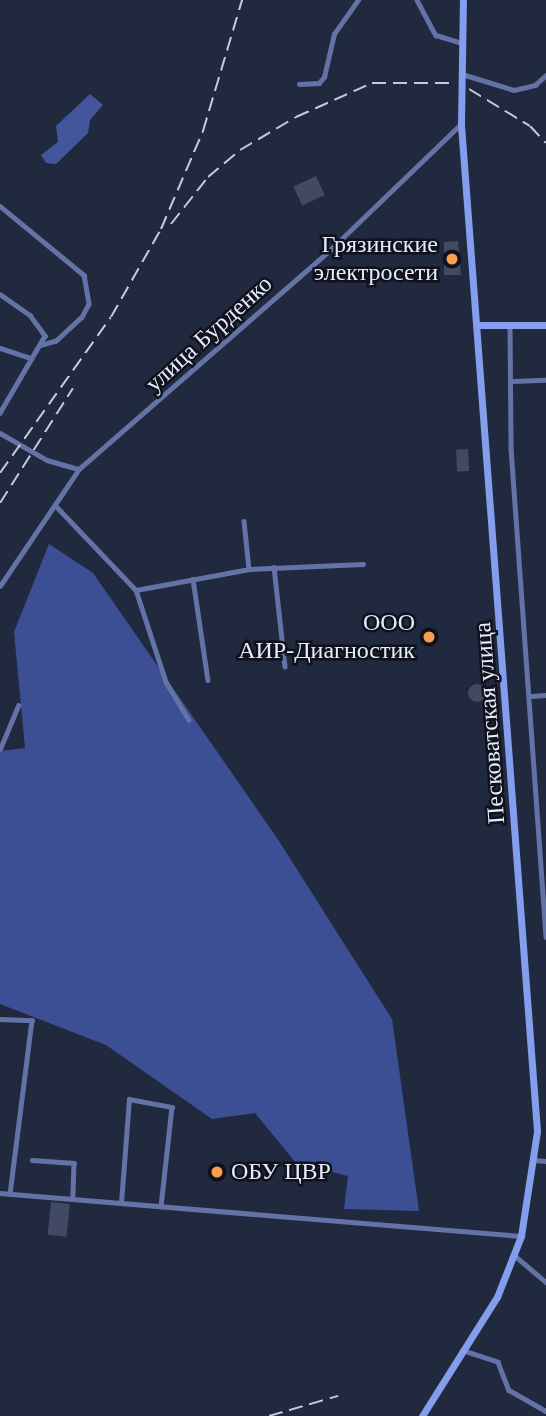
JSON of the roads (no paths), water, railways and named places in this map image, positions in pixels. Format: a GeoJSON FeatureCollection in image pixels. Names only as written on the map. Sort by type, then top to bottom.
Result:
{"type":"FeatureCollection","features":[{"type":"Feature","properties":{"kind":"main road","name":"Песковатская улица"},"geometry":{"type":"LineString","coordinates":[[422,1416],[497,1297],[521,1236],[535,1160],[535,1071],[480,325],[461,124],[463,0]]}},
{"type":"Feature","properties":{"kind":"main road"},"geometry":{"type":"LineString","coordinates":[[480,325],[546,325]]}},
{"type":"Feature","properties":{"kind":"street"},"geometry":{"type":"LineString","coordinates":[[299,84],[319,83],[324,77],[334,34],[358,0]]}},
{"type":"Feature","properties":{"kind":"street"},"geometry":{"type":"LineString","coordinates":[[417,0],[436,35],[462,43]]}},
{"type":"Feature","properties":{"kind":"street"},"geometry":{"type":"LineString","coordinates":[[461,74],[514,90],[535,85],[546,75]]}},
{"type":"Feature","properties":{"kind":"street","name":"улица Бурденко"},"geometry":{"type":"LineString","coordinates":[[0,586],[79,470],[332,248],[461,124]]}},
{"type":"Feature","properties":{"kind":"street"},"geometry":{"type":"LineString","coordinates":[[0,206],[84,275],[89,304],[82,317],[56,341],[42,345]]}},
{"type":"Feature","properties":{"kind":"street"},"geometry":{"type":"LineString","coordinates":[[0,294],[30,315],[45,336],[0,413]]}},
{"type":"Feature","properties":{"kind":"street"},"geometry":{"type":"LineString","coordinates":[[510,325],[513,381],[511,448],[531,696],[546,937]]}},
{"type":"Feature","properties":{"kind":"street"},"geometry":{"type":"LineString","coordinates":[[0,348],[31,358]]}},
{"type":"Feature","properties":{"kind":"street"},"geometry":{"type":"LineString","coordinates":[[513,381],[546,380]]}},
{"type":"Feature","properties":{"kind":"street"},"geometry":{"type":"LineString","coordinates":[[0,433],[47,460],[79,470]]}},
{"type":"Feature","properties":{"kind":"street"},"geometry":{"type":"LineString","coordinates":[[55,505],[135,590],[166,681],[188,720]]}},
{"type":"Feature","properties":{"kind":"street"},"geometry":{"type":"LineString","coordinates":[[244,521],[249,569]]}},
{"type":"Feature","properties":{"kind":"street"},"geometry":{"type":"LineString","coordinates":[[135,590],[249,569],[363,564]]}},
{"type":"Feature","properties":{"kind":"street"},"geometry":{"type":"LineString","coordinates":[[274,568],[285,666]]}},
{"type":"Feature","properties":{"kind":"street"},"geometry":{"type":"LineString","coordinates":[[193,579],[208,680]]}},
{"type":"Feature","properties":{"kind":"street"},"geometry":{"type":"LineString","coordinates":[[531,696],[546,695]]}},
{"type":"Feature","properties":{"kind":"street"},"geometry":{"type":"LineString","coordinates":[[0,749],[18,706]]}},
{"type":"Feature","properties":{"kind":"street"},"geometry":{"type":"LineString","coordinates":[[0,1019],[32,1020],[10,1194]]}},
{"type":"Feature","properties":{"kind":"street"},"geometry":{"type":"LineString","coordinates":[[121,1203],[129,1099],[172,1107],[161,1206]]}},
{"type":"Feature","properties":{"kind":"street"},"geometry":{"type":"LineString","coordinates":[[32,1160],[74,1163],[73,1199]]}},
{"type":"Feature","properties":{"kind":"street"},"geometry":{"type":"LineString","coordinates":[[535,1160],[546,1161]]}},
{"type":"Feature","properties":{"kind":"street"},"geometry":{"type":"LineString","coordinates":[[0,1193],[521,1236]]}},
{"type":"Feature","properties":{"kind":"street"},"geometry":{"type":"LineString","coordinates":[[513,1255],[546,1282]]}},
{"type":"Feature","properties":{"kind":"street"},"geometry":{"type":"LineString","coordinates":[[462,1350],[498,1362],[509,1390],[546,1410]]}},
{"type":"Feature","properties":{"kind":"railway"},"geometry":{"type":"LineString","coordinates":[[0,473],[111,317],[161,229],[203,131],[242,0]]}},
{"type":"Feature","properties":{"kind":"railway"},"geometry":{"type":"LineString","coordinates":[[171,224],[208,177],[240,150],[296,117],[372,83],[450,83]]}},
{"type":"Feature","properties":{"kind":"railway"},"geometry":{"type":"LineString","coordinates":[[469,89],[530,126],[546,143]]}},
{"type":"Feature","properties":{"kind":"railway"},"geometry":{"type":"LineString","coordinates":[[0,503],[73,388]]}},
{"type":"Feature","properties":{"kind":"railway"},"geometry":{"type":"LineString","coordinates":[[269,1416],[338,1396]]}},
{"type":"Feature","properties":{"kind":"place","name":"Грязинские электросети"},"geometry":{"type":"Point","coordinates":[452,259]}},
{"type":"Feature","properties":{"kind":"place","name":"ООО АИР-Диагностик"},"geometry":{"type":"Point","coordinates":[429,637]}},
{"type":"Feature","properties":{"kind":"place","name":"ОБУ ЦВР"},"geometry":{"type":"Point","coordinates":[217,1172]}}]}
